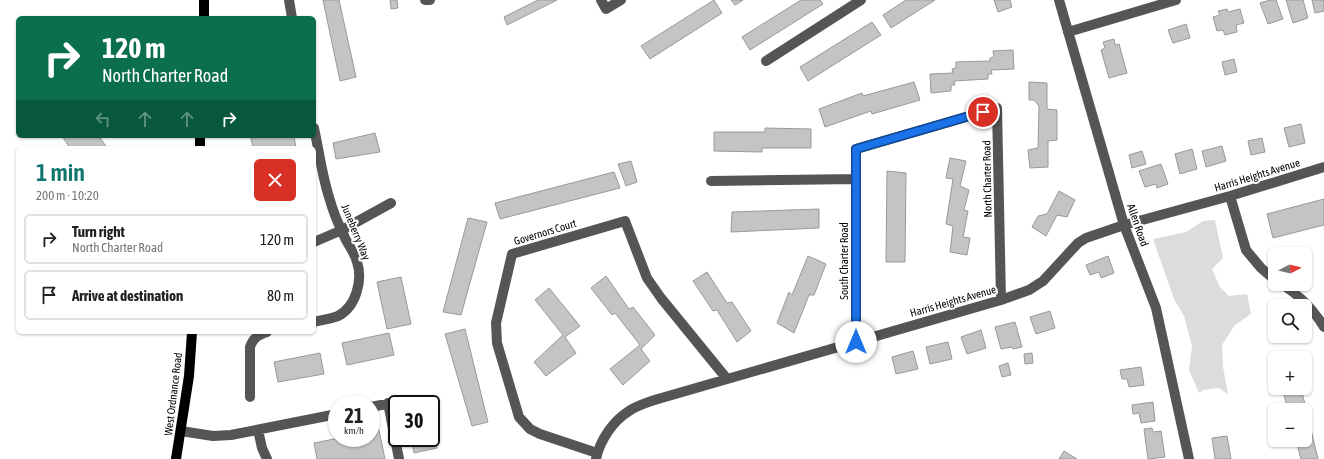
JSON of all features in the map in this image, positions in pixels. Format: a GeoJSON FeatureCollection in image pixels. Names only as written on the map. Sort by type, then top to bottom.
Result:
{"type":"FeatureCollection","features":[{"type":"Feature","properties":{"kind":"main road"},"geometry":{"type":"LineString","coordinates":[[204,0],[204,16]]}},
{"type":"Feature","properties":{"kind":"main road","name":"West Ordnance Road"},"geometry":{"type":"LineString","coordinates":[[176,459],[189,376],[192,334]]}},
{"type":"Feature","properties":{"kind":"street"},"geometry":{"type":"LineString","coordinates":[[289,0],[292,16]]}},
{"type":"Feature","properties":{"kind":"street"},"geometry":{"type":"LineString","coordinates":[[601,0],[606,9],[621,0]]}},
{"type":"Feature","properties":{"kind":"street"},"geometry":{"type":"LineString","coordinates":[[766,61],[861,0]]}},
{"type":"Feature","properties":{"kind":"street","name":"Allen Road"},"geometry":{"type":"LineString","coordinates":[[1059,0],[1124,225],[1156,308],[1189,459]]}},
{"type":"Feature","properties":{"kind":"street"},"geometry":{"type":"LineString","coordinates":[[1068,32],[1176,0]]}},
{"type":"Feature","properties":{"kind":"street","name":"North Charter Road"},"geometry":{"type":"LineString","coordinates":[[856,149],[997,108],[1001,300]]}},
{"type":"Feature","properties":{"kind":"street","name":"Juneberry Way"},"geometry":{"type":"LineString","coordinates":[[316,137],[329,197],[357,262],[358,284],[353,302],[346,310],[339,315],[316,321]]}},
{"type":"Feature","properties":{"kind":"street","name":"South Charter Road"},"geometry":{"type":"LineString","coordinates":[[856,149],[856,342]]}},
{"type":"Feature","properties":{"kind":"street","name":"Harris Heights Avenue"},"geometry":{"type":"LineString","coordinates":[[597,456],[604,438],[612,427],[629,411],[658,399],[1001,300],[1029,290],[1043,281],[1078,243],[1086,238],[1124,225],[1230,196],[1324,167]]}},
{"type":"Feature","properties":{"kind":"street"},"geometry":{"type":"LineString","coordinates":[[711,181],[856,179]]}},
{"type":"Feature","properties":{"kind":"street"},"geometry":{"type":"LineString","coordinates":[[1230,196],[1246,250],[1268,274]]}},
{"type":"Feature","properties":{"kind":"street"},"geometry":{"type":"LineString","coordinates":[[316,241],[342,230],[390,203]]}},
{"type":"Feature","properties":{"kind":"street","name":"Governors Court"},"geometry":{"type":"LineString","coordinates":[[597,456],[530,429],[519,417],[498,343],[496,323],[512,254],[625,221],[647,278],[661,298],[727,379]]}},
{"type":"Feature","properties":{"kind":"street"},"geometry":{"type":"LineString","coordinates":[[1292,291],[1309,306],[1324,327]]}},
{"type":"Feature","properties":{"kind":"street"},"geometry":{"type":"LineString","coordinates":[[250,397],[250,347],[256,336],[261,334]]}},
{"type":"Feature","properties":{"kind":"street"},"geometry":{"type":"LineString","coordinates":[[380,405],[388,403]]}},
{"type":"Feature","properties":{"kind":"street"},"geometry":{"type":"LineString","coordinates":[[181,431],[213,436],[231,435],[328,416]]}},
{"type":"Feature","properties":{"kind":"street"},"geometry":{"type":"LineString","coordinates":[[258,430],[262,448],[267,459]]}},
{"type":"Feature","properties":{"kind":"street"},"geometry":{"type":"LineString","coordinates":[[397,447],[399,459]]}},
{"type":"Feature","properties":{"kind":"shaded area"},"geometry":{"type":"Polygon","coordinates":[[[1215,220],[1223,258],[1212,269],[1220,287],[1229,296],[1247,294],[1251,314],[1235,325],[1222,345],[1223,367],[1228,394],[1219,388],[1203,390],[1199,393],[1189,370],[1192,346],[1184,316],[1174,299],[1153,239],[1186,232],[1203,221],[1215,220]]]}},
{"type":"Feature","properties":{"kind":"building"},"geometry":{"type":"Polygon","coordinates":[[[323,0],[339,0],[356,77],[340,81],[323,0]]]}},
{"type":"Feature","properties":{"kind":"building"},"geometry":{"type":"Polygon","coordinates":[[[390,0],[397,0],[398,8],[391,9],[390,0]]]}},
{"type":"Feature","properties":{"kind":"building"},"geometry":{"type":"Polygon","coordinates":[[[538,0],[557,0],[507,25],[504,17],[538,0]]]}},
{"type":"Feature","properties":{"kind":"building"},"geometry":{"type":"Polygon","coordinates":[[[714,0],[722,13],[650,59],[641,46],[714,0]]]}},
{"type":"Feature","properties":{"kind":"building"},"geometry":{"type":"Polygon","coordinates":[[[731,0],[743,0],[735,5],[731,0]]]}},
{"type":"Feature","properties":{"kind":"building"},"geometry":{"type":"Polygon","coordinates":[[[801,0],[820,0],[823,4],[750,50],[742,37],[801,0]]]}},
{"type":"Feature","properties":{"kind":"building"},"geometry":{"type":"Polygon","coordinates":[[[906,0],[935,0],[891,28],[883,15],[906,0]]]}},
{"type":"Feature","properties":{"kind":"building"},"geometry":{"type":"Polygon","coordinates":[[[994,0],[1010,0],[1012,7],[998,12],[994,0]]]}},
{"type":"Feature","properties":{"kind":"building"},"geometry":{"type":"Polygon","coordinates":[[[1276,0],[1283,19],[1268,24],[1260,3],[1276,0]]]}},
{"type":"Feature","properties":{"kind":"building"},"geometry":{"type":"Polygon","coordinates":[[[1286,0],[1303,0],[1308,18],[1293,23],[1286,0]]]}},
{"type":"Feature","properties":{"kind":"building"},"geometry":{"type":"Polygon","coordinates":[[[1312,0],[1324,0],[1324,11],[1315,13],[1312,0]]]}},
{"type":"Feature","properties":{"kind":"building"},"geometry":{"type":"Polygon","coordinates":[[[1227,9],[1228,12],[1240,9],[1244,23],[1236,25],[1237,32],[1225,35],[1223,30],[1217,31],[1213,17],[1220,15],[1218,11],[1227,9]]]}},
{"type":"Feature","properties":{"kind":"building"},"geometry":{"type":"Polygon","coordinates":[[[872,22],[881,35],[808,81],[800,67],[872,22]]]}},
{"type":"Feature","properties":{"kind":"building"},"geometry":{"type":"Polygon","coordinates":[[[1186,24],[1190,38],[1173,43],[1168,30],[1186,24]]]}},
{"type":"Feature","properties":{"kind":"building"},"geometry":{"type":"Polygon","coordinates":[[[1114,39],[1115,45],[1119,44],[1127,73],[1109,78],[1101,50],[1105,48],[1103,42],[1114,39]]]}},
{"type":"Feature","properties":{"kind":"building"},"geometry":{"type":"Polygon","coordinates":[[[1013,50],[1014,69],[991,70],[992,74],[988,74],[988,79],[954,81],[955,85],[951,85],[951,91],[931,93],[930,74],[953,73],[952,69],[956,68],[956,62],[990,61],[990,58],[994,57],[993,51],[1013,50]]]}},
{"type":"Feature","properties":{"kind":"building"},"geometry":{"type":"Polygon","coordinates":[[[1234,59],[1237,72],[1225,75],[1222,62],[1234,59]]]}},
{"type":"Feature","properties":{"kind":"building"},"geometry":{"type":"Polygon","coordinates":[[[914,82],[920,100],[872,114],[871,111],[825,127],[819,109],[862,93],[863,96],[914,82]]]}},
{"type":"Feature","properties":{"kind":"building"},"geometry":{"type":"Polygon","coordinates":[[[1029,82],[1047,83],[1047,109],[1057,110],[1057,140],[1048,141],[1048,167],[1030,168],[1028,150],[1038,148],[1039,106],[1034,100],[1029,100],[1029,82]]]}},
{"type":"Feature","properties":{"kind":"building"},"geometry":{"type":"Polygon","coordinates":[[[1301,124],[1305,143],[1289,147],[1284,128],[1301,124]]]}},
{"type":"Feature","properties":{"kind":"building"},"geometry":{"type":"Polygon","coordinates":[[[765,128],[811,129],[811,148],[762,148],[762,152],[714,151],[714,132],[765,132],[765,128]]]}},
{"type":"Feature","properties":{"kind":"building"},"geometry":{"type":"Polygon","coordinates":[[[375,133],[380,152],[336,159],[333,143],[375,133]]]}},
{"type":"Feature","properties":{"kind":"building"},"geometry":{"type":"Polygon","coordinates":[[[63,138],[100,138],[106,146],[69,146],[63,138]]]}},
{"type":"Feature","properties":{"kind":"building"},"geometry":{"type":"Polygon","coordinates":[[[251,138],[294,138],[296,146],[253,146],[251,138]]]}},
{"type":"Feature","properties":{"kind":"building"},"geometry":{"type":"Polygon","coordinates":[[[1262,138],[1265,152],[1251,155],[1248,141],[1262,138]]]}},
{"type":"Feature","properties":{"kind":"building"},"geometry":{"type":"Polygon","coordinates":[[[1222,146],[1226,161],[1206,167],[1202,151],[1222,146]]]}},
{"type":"Feature","properties":{"kind":"building"},"geometry":{"type":"Polygon","coordinates":[[[1192,149],[1197,169],[1180,174],[1175,154],[1192,149]]]}},
{"type":"Feature","properties":{"kind":"building"},"geometry":{"type":"Polygon","coordinates":[[[1142,151],[1146,164],[1132,168],[1129,155],[1142,151]]]}},
{"type":"Feature","properties":{"kind":"building"},"geometry":{"type":"Polygon","coordinates":[[[950,158],[966,161],[960,186],[969,190],[964,210],[968,211],[963,237],[970,238],[967,255],[950,252],[953,226],[946,224],[953,179],[946,178],[950,158]]]}},
{"type":"Feature","properties":{"kind":"building"},"geometry":{"type":"Polygon","coordinates":[[[631,161],[637,182],[626,186],[618,164],[631,161]]]}},
{"type":"Feature","properties":{"kind":"building"},"geometry":{"type":"Polygon","coordinates":[[[1161,164],[1168,184],[1157,188],[1156,184],[1145,187],[1139,171],[1161,164]]]}},
{"type":"Feature","properties":{"kind":"building"},"geometry":{"type":"Polygon","coordinates":[[[887,171],[906,173],[905,262],[886,262],[887,171]]]}},
{"type":"Feature","properties":{"kind":"building"},"geometry":{"type":"Polygon","coordinates":[[[614,172],[620,188],[500,219],[495,203],[614,172]]]}},
{"type":"Feature","properties":{"kind":"building"},"geometry":{"type":"Polygon","coordinates":[[[1059,191],[1075,200],[1067,217],[1057,215],[1046,236],[1032,227],[1038,216],[1047,214],[1059,191]]]}},
{"type":"Feature","properties":{"kind":"building"},"geometry":{"type":"Polygon","coordinates":[[[1324,199],[1324,225],[1273,238],[1267,214],[1324,199]]]}},
{"type":"Feature","properties":{"kind":"building"},"geometry":{"type":"Polygon","coordinates":[[[819,209],[819,228],[731,232],[732,212],[819,209]]]}},
{"type":"Feature","properties":{"kind":"building"},"geometry":{"type":"Polygon","coordinates":[[[468,218],[487,222],[461,315],[443,312],[468,218]]]}},
{"type":"Feature","properties":{"kind":"building"},"geometry":{"type":"Polygon","coordinates":[[[808,256],[826,264],[814,295],[809,295],[794,333],[777,323],[789,292],[792,295],[808,256]]]}},
{"type":"Feature","properties":{"kind":"building"},"geometry":{"type":"Polygon","coordinates":[[[1108,256],[1114,273],[1101,278],[1099,272],[1090,275],[1086,265],[1108,256]]]}},
{"type":"Feature","properties":{"kind":"building"},"geometry":{"type":"Polygon","coordinates":[[[707,272],[727,303],[732,302],[751,331],[737,342],[717,310],[713,311],[693,281],[707,272]]]}},
{"type":"Feature","properties":{"kind":"building"},"geometry":{"type":"Polygon","coordinates":[[[606,276],[629,309],[633,307],[655,335],[641,349],[650,361],[623,385],[610,369],[640,345],[615,313],[612,315],[591,288],[606,276]]]}},
{"type":"Feature","properties":{"kind":"building"},"geometry":{"type":"Polygon","coordinates":[[[401,277],[411,324],[387,329],[377,282],[401,277]]]}},
{"type":"Feature","properties":{"kind":"building"},"geometry":{"type":"Polygon","coordinates":[[[549,288],[580,326],[565,337],[576,353],[546,376],[534,362],[563,335],[535,300],[549,288]]]}},
{"type":"Feature","properties":{"kind":"building"},"geometry":{"type":"Polygon","coordinates":[[[1050,311],[1055,328],[1036,334],[1030,317],[1050,311]]]}},
{"type":"Feature","properties":{"kind":"building"},"geometry":{"type":"Polygon","coordinates":[[[1015,322],[1022,347],[1001,349],[995,327],[1015,322]]]}},
{"type":"Feature","properties":{"kind":"building"},"geometry":{"type":"Polygon","coordinates":[[[465,329],[488,422],[472,426],[445,334],[465,329]]]}},
{"type":"Feature","properties":{"kind":"building"},"geometry":{"type":"Polygon","coordinates":[[[981,330],[986,348],[967,354],[961,337],[981,330]]]}},
{"type":"Feature","properties":{"kind":"building"},"geometry":{"type":"Polygon","coordinates":[[[389,333],[394,355],[347,365],[342,343],[389,333]]]}},
{"type":"Feature","properties":{"kind":"building"},"geometry":{"type":"Polygon","coordinates":[[[948,342],[952,359],[930,364],[926,347],[948,342]]]}},
{"type":"Feature","properties":{"kind":"building"},"geometry":{"type":"Polygon","coordinates":[[[913,351],[918,369],[896,374],[892,357],[913,351]]]}},
{"type":"Feature","properties":{"kind":"building"},"geometry":{"type":"Polygon","coordinates":[[[320,353],[324,374],[278,382],[274,362],[320,353]]]}},
{"type":"Feature","properties":{"kind":"building"},"geometry":{"type":"Polygon","coordinates":[[[1032,353],[1033,363],[1025,364],[1024,354],[1032,353]]]}},
{"type":"Feature","properties":{"kind":"building"},"geometry":{"type":"Polygon","coordinates":[[[1008,363],[1011,375],[1002,377],[999,366],[1008,363]]]}},
{"type":"Feature","properties":{"kind":"building"},"geometry":{"type":"Polygon","coordinates":[[[1141,367],[1144,385],[1129,387],[1127,379],[1122,379],[1120,370],[1141,367]]]}},
{"type":"Feature","properties":{"kind":"building"},"geometry":{"type":"Polygon","coordinates":[[[1284,395],[1303,395],[1305,403],[1286,403],[1284,395]]]}},
{"type":"Feature","properties":{"kind":"building"},"geometry":{"type":"Polygon","coordinates":[[[1153,402],[1155,421],[1141,423],[1139,413],[1133,414],[1132,405],[1153,402]]]}},
{"type":"Feature","properties":{"kind":"building"},"geometry":{"type":"Polygon","coordinates":[[[1152,428],[1153,432],[1161,431],[1165,457],[1148,459],[1144,429],[1152,428]]]}},
{"type":"Feature","properties":{"kind":"building"},"geometry":{"type":"Polygon","coordinates":[[[1312,434],[1318,459],[1301,459],[1298,447],[1312,447],[1312,434]]]}},
{"type":"Feature","properties":{"kind":"building"},"geometry":{"type":"Polygon","coordinates":[[[380,435],[385,459],[317,459],[314,443],[328,440],[328,447],[380,447],[380,435]]]}},
{"type":"Feature","properties":{"kind":"building"},"geometry":{"type":"Polygon","coordinates":[[[1227,436],[1231,459],[1215,459],[1212,438],[1227,436]]]}},
{"type":"Feature","properties":{"kind":"building"},"geometry":{"type":"Polygon","coordinates":[[[413,447],[437,447],[437,448],[414,453],[413,447]]]}},
{"type":"Feature","properties":{"kind":"building"},"geometry":{"type":"Polygon","coordinates":[[[1064,451],[1077,459],[1059,459],[1064,451]]]}},
{"type":"Feature","properties":{"kind":"route"},"geometry":{"type":"LineString","coordinates":[[856,342],[856,149],[983,112]]}}]}
